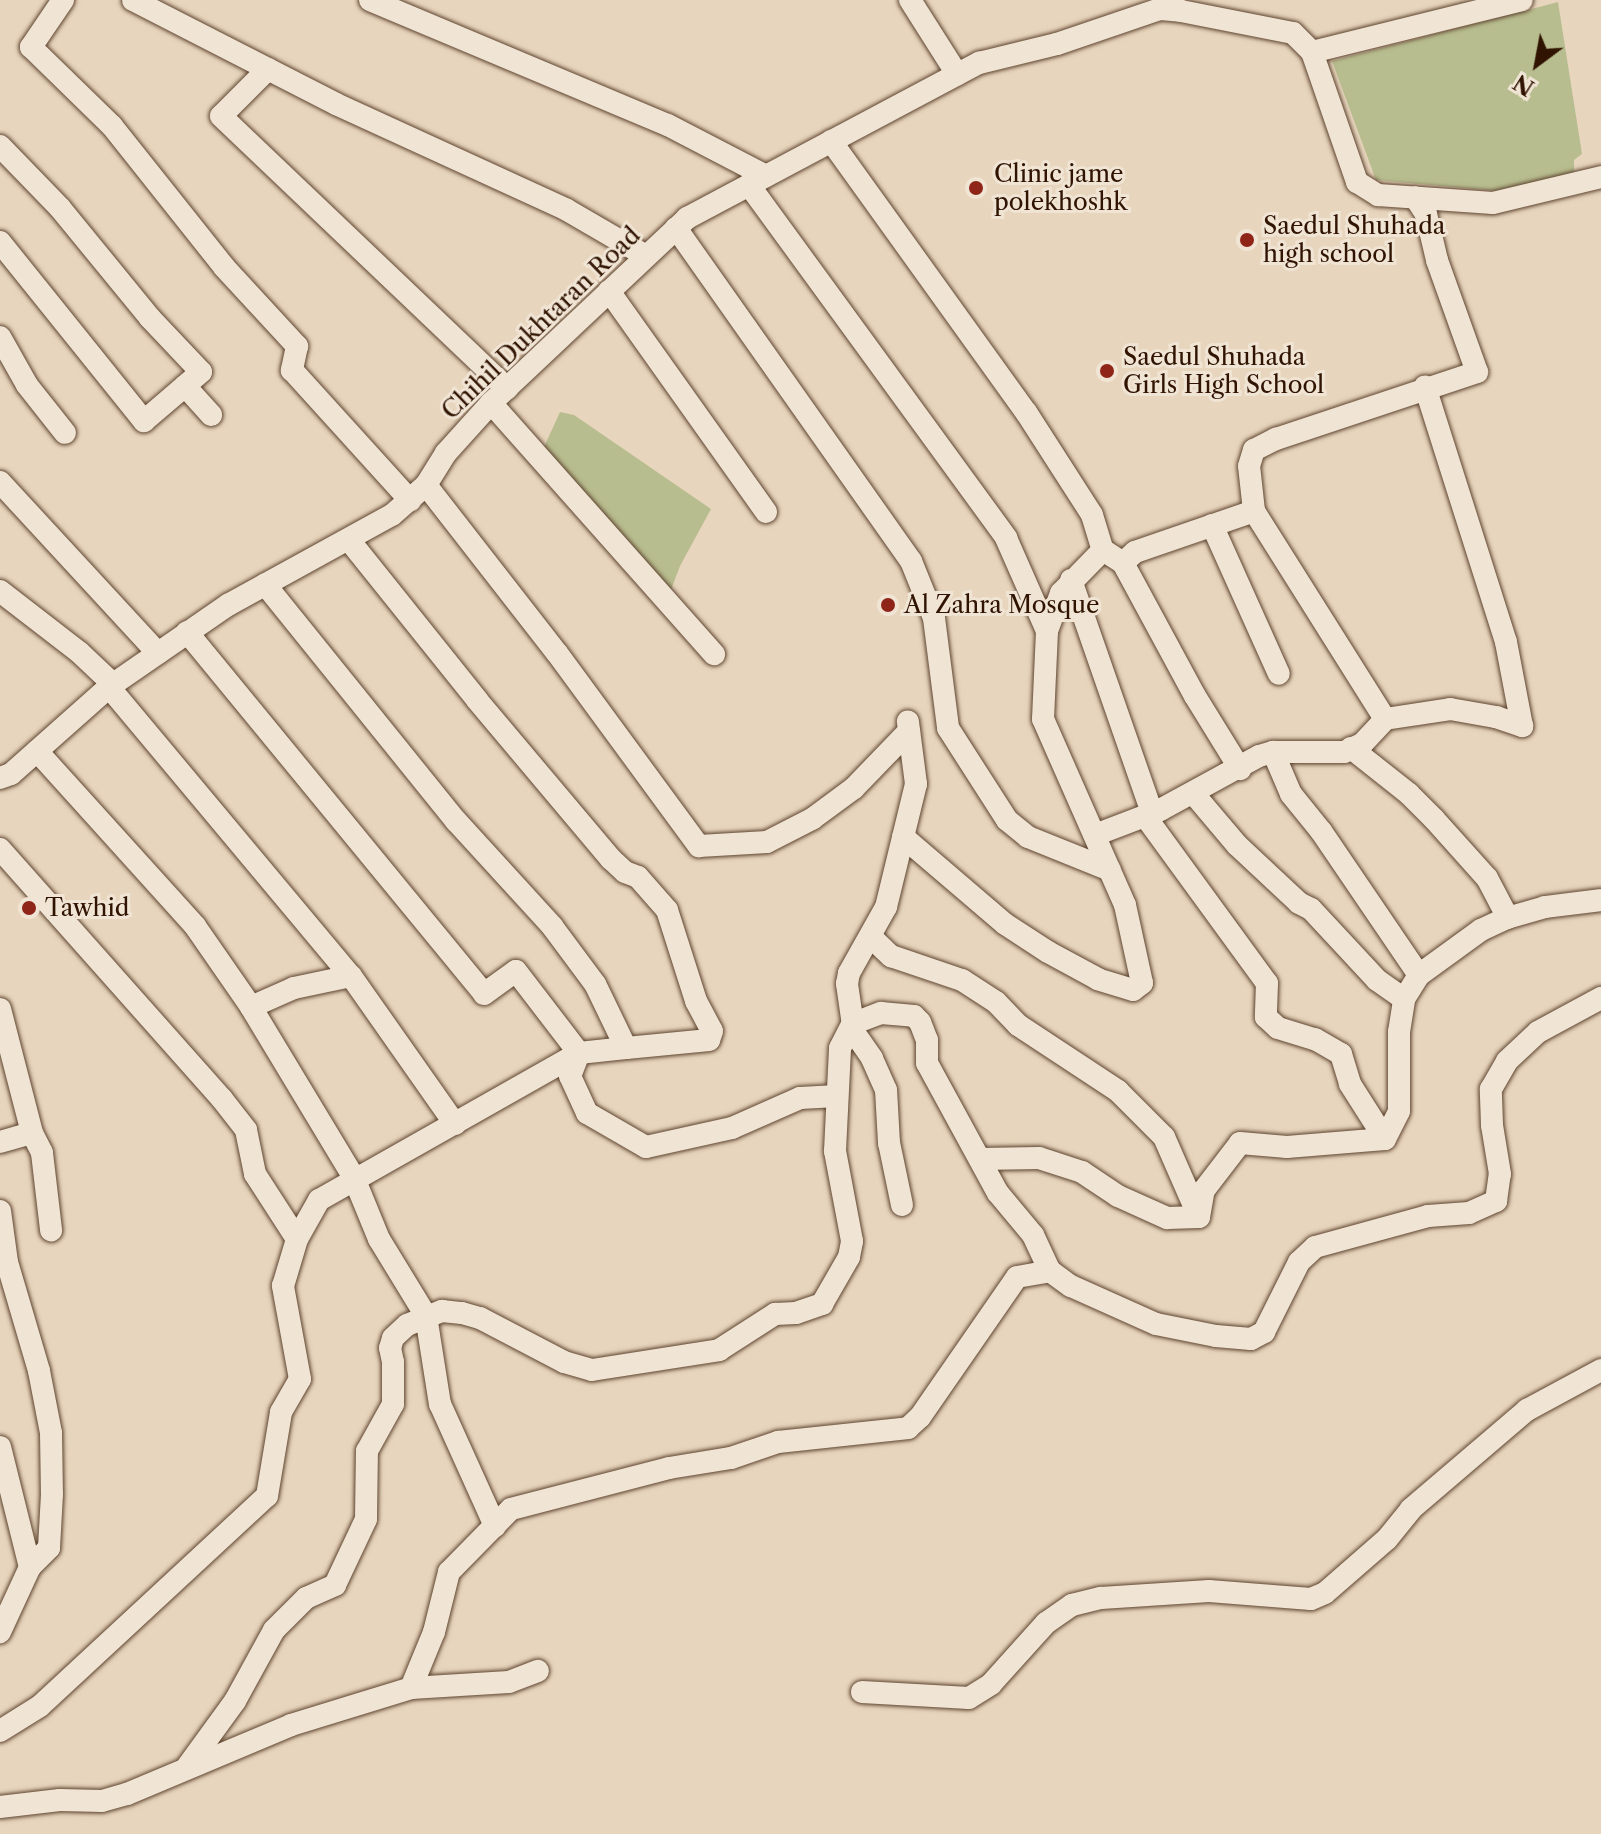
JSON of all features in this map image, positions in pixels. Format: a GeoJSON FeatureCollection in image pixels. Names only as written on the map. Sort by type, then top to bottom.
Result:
{"type":"FeatureCollection","features":[{"type":"Feature","properties":{"kind":"street"},"geometry":{"type":"LineString","coordinates":[[63,0],[31,47],[112,126],[224,267],[297,346],[292,370],[418,493],[699,846],[767,842],[812,819],[854,788],[908,724],[916,784],[886,907],[849,973],[852,1024],[886,1090],[889,1143],[902,1205]]}},
{"type":"Feature","properties":{"kind":"street"},"geometry":{"type":"LineString","coordinates":[[133,0],[268,69],[567,210],[646,256]]}},
{"type":"Feature","properties":{"kind":"street"},"geometry":{"type":"LineString","coordinates":[[370,0],[668,125],[757,180],[1006,538],[1047,631]]}},
{"type":"Feature","properties":{"kind":"street"},"geometry":{"type":"LineString","coordinates":[[910,0],[957,74]]}},
{"type":"Feature","properties":{"kind":"street"},"geometry":{"type":"LineString","coordinates":[[1312,52],[1522,0]]}},
{"type":"Feature","properties":{"kind":"street"},"geometry":{"type":"LineString","coordinates":[[1168,5],[1293,33],[1312,52],[1357,182],[1378,195],[1493,203],[1601,177]]}},
{"type":"Feature","properties":{"kind":"street","name":"Chihil Dukhtaran Road"},"geometry":{"type":"LineString","coordinates":[[0,778],[11,774],[111,686],[187,632],[265,584],[392,515],[418,493],[446,453],[499,395],[687,218],[979,63],[1057,44],[1168,5]]}},
{"type":"Feature","properties":{"kind":"street"},"geometry":{"type":"LineString","coordinates":[[268,69],[221,116],[499,395],[714,654]]}},
{"type":"Feature","properties":{"kind":"street"},"geometry":{"type":"LineString","coordinates":[[831,141],[911,258],[1026,412],[1092,515],[1103,550],[1123,563],[1163,632],[1172,657],[1240,769]]}},
{"type":"Feature","properties":{"kind":"street"},"geometry":{"type":"LineString","coordinates":[[0,146],[60,208],[150,318],[201,372],[144,421],[0,242]]}},
{"type":"Feature","properties":{"kind":"street"},"geometry":{"type":"LineString","coordinates":[[1385,719],[1254,511],[1249,466],[1254,450],[1425,387],[1477,372],[1437,260],[1426,214],[1415,197]]}},
{"type":"Feature","properties":{"kind":"street"},"geometry":{"type":"LineString","coordinates":[[676,228],[911,561],[934,618],[948,728],[1007,820],[1028,837],[1110,870]]}},
{"type":"Feature","properties":{"kind":"street"},"geometry":{"type":"LineString","coordinates":[[609,291],[766,512]]}},
{"type":"Feature","properties":{"kind":"street"},"geometry":{"type":"LineString","coordinates":[[0,337],[27,385],[65,433]]}},
{"type":"Feature","properties":{"kind":"street"},"geometry":{"type":"LineString","coordinates":[[185,386],[211,415]]}},
{"type":"Feature","properties":{"kind":"street"},"geometry":{"type":"LineString","coordinates":[[1095,835],[1148,814],[1273,752],[1320,753],[1362,744],[1385,719],[1450,709],[1496,717],[1522,726],[1506,642],[1425,387]]}},
{"type":"Feature","properties":{"kind":"street"},"geometry":{"type":"LineString","coordinates":[[0,482],[158,653]]}},
{"type":"Feature","properties":{"kind":"street"},"geometry":{"type":"LineString","coordinates":[[1123,563],[1135,552],[1254,511]]}},
{"type":"Feature","properties":{"kind":"street"},"geometry":{"type":"LineString","coordinates":[[1212,525],[1279,674]]}},
{"type":"Feature","properties":{"kind":"street"},"geometry":{"type":"LineString","coordinates":[[0,1731],[40,1706],[267,1496],[281,1412],[300,1379],[283,1286],[297,1239],[319,1200],[579,1053],[709,1040],[712,1031],[696,1001],[667,910],[638,877],[625,872],[611,859],[477,700],[349,540]]}},
{"type":"Feature","properties":{"kind":"street"},"geometry":{"type":"LineString","coordinates":[[903,837],[1005,924],[1098,979],[1133,990],[1142,983],[1125,905],[1043,719],[1047,631],[1061,593],[1103,550]]}},
{"type":"Feature","properties":{"kind":"street"},"geometry":{"type":"LineString","coordinates":[[1071,580],[1148,814],[1267,983],[1266,1017],[1278,1028],[1315,1039],[1341,1054],[1350,1084],[1385,1139]]}},
{"type":"Feature","properties":{"kind":"street"},"geometry":{"type":"LineString","coordinates":[[265,584],[456,821],[552,926],[595,984],[626,1048]]}},
{"type":"Feature","properties":{"kind":"street"},"geometry":{"type":"LineString","coordinates":[[0,591],[79,652],[111,686],[351,976],[455,1124]]}},
{"type":"Feature","properties":{"kind":"street"},"geometry":{"type":"LineString","coordinates":[[187,632],[484,994],[516,971],[579,1053]]}},
{"type":"Feature","properties":{"kind":"street"},"geometry":{"type":"LineString","coordinates":[[1351,748],[1409,794],[1434,819],[1487,878],[1508,918]]}},
{"type":"Feature","properties":{"kind":"street"},"geometry":{"type":"LineString","coordinates":[[37,751],[195,926],[251,1007],[354,1178],[379,1239],[426,1316],[440,1404],[495,1526]]}},
{"type":"Feature","properties":{"kind":"street"},"geometry":{"type":"LineString","coordinates":[[1273,752],[1291,794],[1321,831],[1419,975]]}},
{"type":"Feature","properties":{"kind":"street"},"geometry":{"type":"LineString","coordinates":[[1193,793],[1237,845],[1319,918],[1377,980],[1404,999]]}},
{"type":"Feature","properties":{"kind":"street"},"geometry":{"type":"LineString","coordinates":[[0,849],[246,1130],[255,1174],[297,1239]]}},
{"type":"Feature","properties":{"kind":"street"},"geometry":{"type":"LineString","coordinates":[[1385,1139],[1399,1111],[1402,1083],[1399,1032],[1404,999],[1419,975],[1481,930],[1508,918],[1545,907],[1601,900]]}},
{"type":"Feature","properties":{"kind":"street"},"geometry":{"type":"LineString","coordinates":[[871,937],[891,956],[962,980],[996,1002],[1018,1025],[1118,1091],[1164,1137],[1199,1217]]}},
{"type":"Feature","properties":{"kind":"street"},"geometry":{"type":"LineString","coordinates":[[251,1007],[294,988],[351,976]]}},
{"type":"Feature","properties":{"kind":"street"},"geometry":{"type":"LineString","coordinates":[[187,1767],[235,1701],[274,1630],[306,1598],[335,1585],[366,1519],[367,1451],[393,1404],[390,1348],[393,1338],[426,1316],[442,1311],[480,1318],[564,1362],[592,1370],[719,1350],[775,1314],[796,1313],[822,1304],[849,1257],[852,1241],[835,1151],[840,1048],[852,1024],[881,1013],[914,1016],[920,1022],[927,1040],[927,1063],[998,1193],[1033,1235],[1050,1271],[1071,1286],[1156,1324],[1216,1336],[1251,1339],[1264,1332],[1299,1262],[1315,1247],[1428,1216],[1469,1213],[1496,1201],[1500,1174],[1492,1125],[1491,1089],[1507,1061],[1538,1032],[1601,998]]}},
{"type":"Feature","properties":{"kind":"street"},"geometry":{"type":"LineString","coordinates":[[0,1009],[32,1133],[42,1153],[51,1230]]}},
{"type":"Feature","properties":{"kind":"street"},"geometry":{"type":"LineString","coordinates":[[579,1053],[570,1076],[587,1113],[646,1147],[732,1128],[800,1098],[837,1096]]}},
{"type":"Feature","properties":{"kind":"street"},"geometry":{"type":"LineString","coordinates":[[0,1142],[32,1133]]}},
{"type":"Feature","properties":{"kind":"street"},"geometry":{"type":"LineString","coordinates":[[1199,1217],[1204,1190],[1240,1143],[1287,1147],[1385,1139]]}},
{"type":"Feature","properties":{"kind":"street"},"geometry":{"type":"LineString","coordinates":[[980,1159],[1039,1158],[1082,1172],[1118,1196],[1167,1218],[1199,1217]]}},
{"type":"Feature","properties":{"kind":"street"},"geometry":{"type":"LineString","coordinates":[[0,1211],[7,1262],[39,1371],[51,1433],[49,1548],[30,1567],[0,1632]]}},
{"type":"Feature","properties":{"kind":"street"},"geometry":{"type":"LineString","coordinates":[[411,1688],[429,1645],[449,1572],[511,1509],[590,1486],[706,1460],[731,1458],[804,1437],[908,1428],[920,1417],[1017,1277],[1050,1271]]}},
{"type":"Feature","properties":{"kind":"street"},"geometry":{"type":"LineString","coordinates":[[862,1692],[969,1698],[991,1684],[1046,1623],[1072,1605],[1101,1598],[1209,1591],[1311,1599],[1325,1593],[1387,1539],[1411,1509],[1527,1410],[1601,1370]]}},
{"type":"Feature","properties":{"kind":"street"},"geometry":{"type":"LineString","coordinates":[[0,1447],[30,1567]]}},
{"type":"Feature","properties":{"kind":"street"},"geometry":{"type":"LineString","coordinates":[[0,1807],[60,1800],[102,1801],[127,1794],[291,1725],[411,1688],[509,1682],[538,1671]]}},
{"type":"Feature","properties":{"kind":"green space"},"geometry":{"type":"Polygon","coordinates":[[[1558,2],[1582,154],[1574,160],[1574,174],[1497,191],[1376,180],[1332,61],[1558,2]]]}},
{"type":"Feature","properties":{"kind":"green space"},"geometry":{"type":"Polygon","coordinates":[[[560,412],[574,415],[711,509],[680,566],[669,595],[544,447],[560,412]]]}},
{"type":"Feature","properties":{"kind":"place","name":"Clinic jame polekhoshk"},"geometry":{"type":"Point","coordinates":[976,188]}},
{"type":"Feature","properties":{"kind":"place","name":"Saedul Shuhada high school"},"geometry":{"type":"Point","coordinates":[1247,240]}},
{"type":"Feature","properties":{"kind":"place","name":"Saedul Shuhada Girls High School"},"geometry":{"type":"Point","coordinates":[1107,371]}},
{"type":"Feature","properties":{"kind":"place","name":"Al Zahra Mosque"},"geometry":{"type":"Point","coordinates":[888,605]}},
{"type":"Feature","properties":{"kind":"place","name":"Tawhid"},"geometry":{"type":"Point","coordinates":[29,908]}}]}
